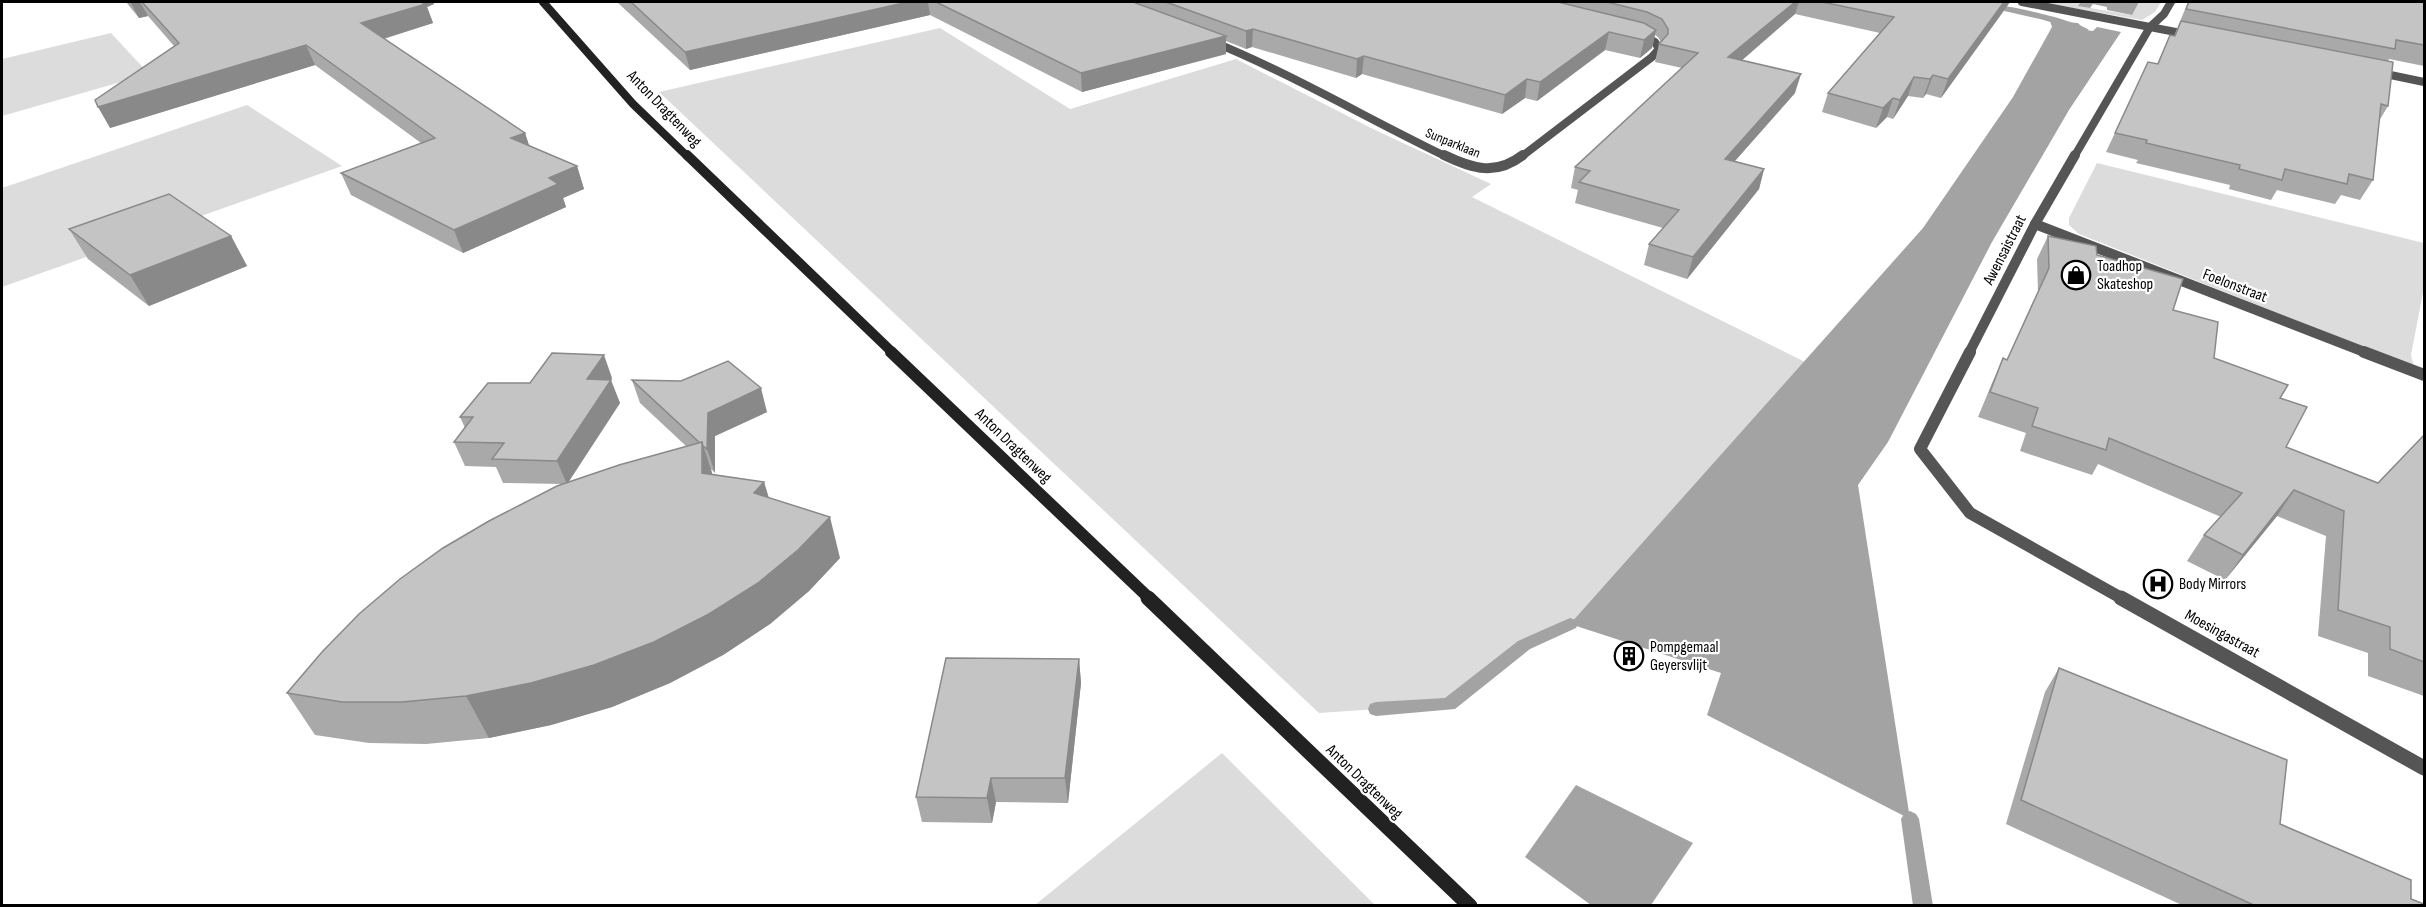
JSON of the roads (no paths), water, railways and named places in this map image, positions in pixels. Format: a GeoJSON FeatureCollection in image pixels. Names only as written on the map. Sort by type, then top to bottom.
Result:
{"type":"FeatureCollection","features":[{"type":"Feature","properties":{"kind":"main road","name":"Anton Dragtenweg"},"geometry":{"type":"LineString","coordinates":[[543,2],[633,104],[1470,906]]}},
{"type":"Feature","properties":{"kind":"street"},"geometry":{"type":"LineString","coordinates":[[2022,2],[2196,36]]}},
{"type":"Feature","properties":{"kind":"street","name":"Awensaistraat"},"geometry":{"type":"LineString","coordinates":[[1970,513],[1920,449],[2035,224],[2150,27],[2164,14],[2170,2]]}},
{"type":"Feature","properties":{"kind":"street","name":"Sunparklaan"},"geometry":{"type":"LineString","coordinates":[[1203,38],[1255,59],[1380,125],[1466,166],[1494,169],[1509,166],[1652,57],[1659,49],[1655,42],[1631,31]]}},
{"type":"Feature","properties":{"kind":"street"},"geometry":{"type":"LineString","coordinates":[[2367,70],[2424,82]]}},
{"type":"Feature","properties":{"kind":"street","name":"Foelonstraat"},"geometry":{"type":"LineString","coordinates":[[2035,224],[2424,375]]}},
{"type":"Feature","properties":{"kind":"street","name":"Moesingastraat"},"geometry":{"type":"LineString","coordinates":[[1970,513],[2424,768]]}},
{"type":"Feature","properties":{"kind":"waterway"},"geometry":{"type":"LineString","coordinates":[[1969,2],[2042,17],[2085,30]]}},
{"type":"Feature","properties":{"kind":"waterway"},"geometry":{"type":"LineString","coordinates":[[1376,709],[1449,704],[1524,645],[1570,624]]}},
{"type":"Feature","properties":{"kind":"waterway"},"geometry":{"type":"LineString","coordinates":[[1910,819],[1923,906]]}},
{"type":"Feature","properties":{"kind":"place","name":"Toadhop Skateshop"},"geometry":{"type":"Point","coordinates":[2076,275]}},
{"type":"Feature","properties":{"kind":"place","name":"Body Mirrors"},"geometry":{"type":"Point","coordinates":[2158,584]}},
{"type":"Feature","properties":{"kind":"place","name":"Pompgemaal Geyersvlijt"},"geometry":{"type":"Point","coordinates":[1629,656]}}]}
